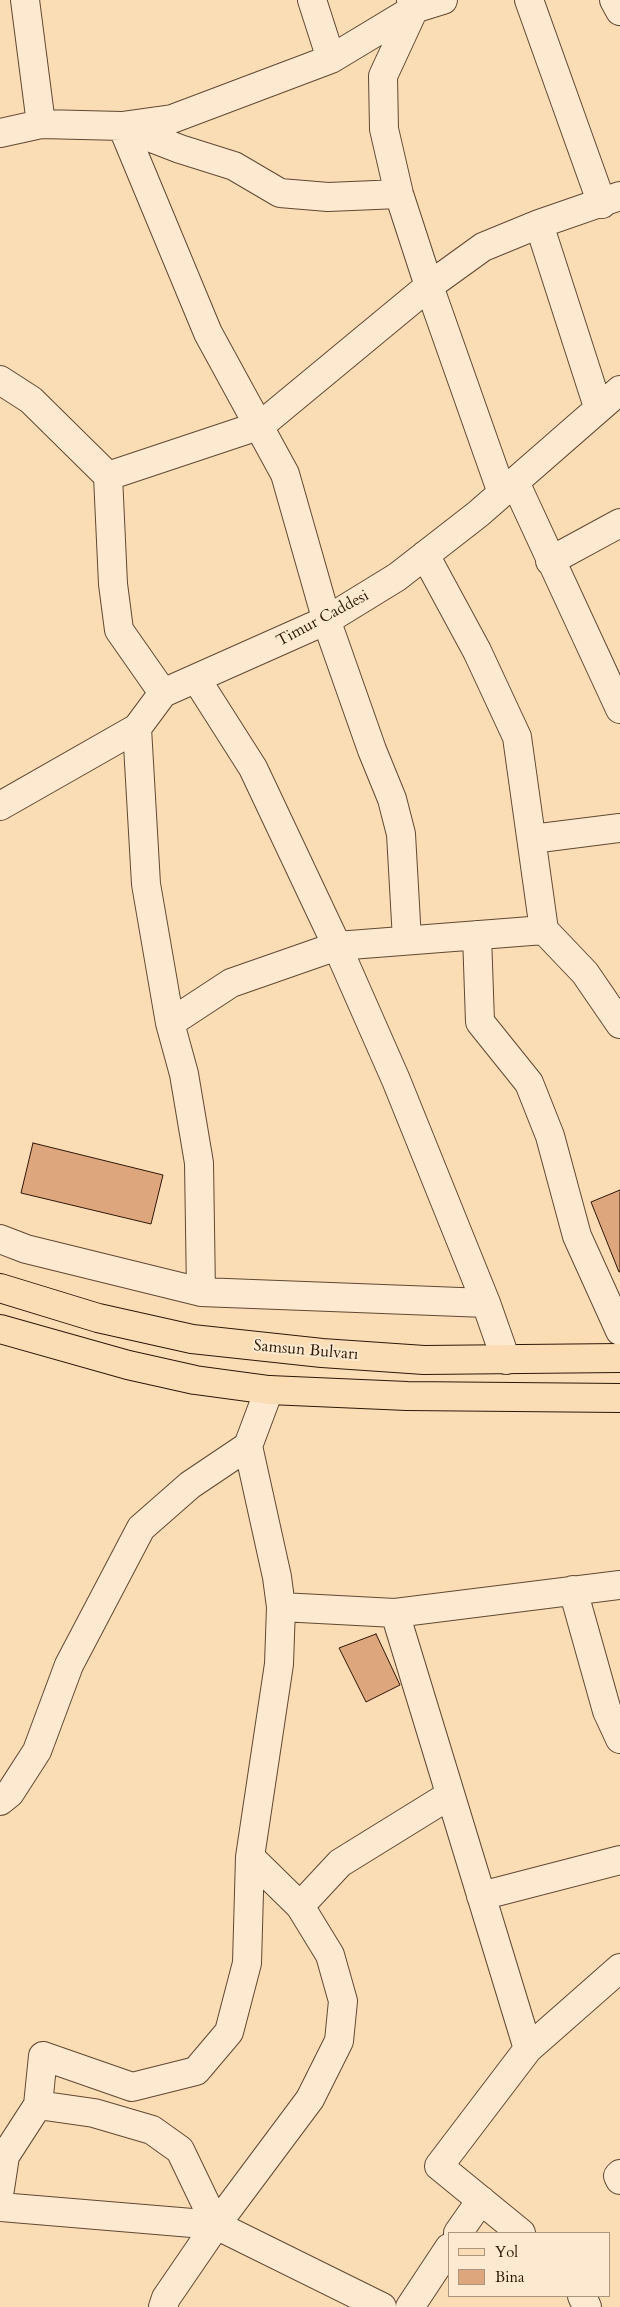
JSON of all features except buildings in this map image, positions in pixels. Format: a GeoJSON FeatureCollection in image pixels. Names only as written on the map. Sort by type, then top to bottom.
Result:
{"type":"FeatureCollection","features":[{"type":"Feature","properties":{"kind":"main road","name":"Samsun Bulvarı"},"geometry":{"type":"LineString","coordinates":[[0,1288],[98,1318],[192,1340],[322,1353],[424,1360],[620,1358]]}},
{"type":"Feature","properties":{"kind":"main road"},"geometry":{"type":"LineString","coordinates":[[0,1329],[128,1365],[196,1380],[269,1390],[407,1396],[620,1398]]}},
{"type":"Feature","properties":{"kind":"street"},"geometry":{"type":"LineString","coordinates":[[25,0],[41,124]]}},
{"type":"Feature","properties":{"kind":"street"},"geometry":{"type":"LineString","coordinates":[[312,0],[332,60]]}},
{"type":"Feature","properties":{"kind":"street"},"geometry":{"type":"LineString","coordinates":[[0,133],[41,124],[122,126],[172,119],[332,60],[412,4],[443,0]]}},
{"type":"Feature","properties":{"kind":"street"},"geometry":{"type":"LineString","coordinates":[[108,476],[261,426],[429,286],[483,247],[539,224],[611,200],[529,0]]}},
{"type":"Feature","properties":{"kind":"street"},"geometry":{"type":"LineString","coordinates":[[614,0],[620,11]]}},
{"type":"Feature","properties":{"kind":"street"},"geometry":{"type":"LineString","coordinates":[[412,4],[383,76],[384,130],[399,194],[429,286],[508,487],[610,662],[620,708]]}},
{"type":"Feature","properties":{"kind":"street"},"geometry":{"type":"LineString","coordinates":[[122,126],[180,149],[234,166],[280,192],[328,197],[399,194]]}},
{"type":"Feature","properties":{"kind":"street"},"geometry":{"type":"LineString","coordinates":[[122,126],[208,333],[261,426],[285,474],[327,620],[372,750],[392,798],[400,834],[407,940]]}},
{"type":"Feature","properties":{"kind":"street"},"geometry":{"type":"LineString","coordinates":[[539,224],[598,407]]}},
{"type":"Feature","properties":{"kind":"street"},"geometry":{"type":"LineString","coordinates":[[0,380],[31,400],[108,476],[113,584],[119,630],[163,693],[137,728],[0,806]]}},
{"type":"Feature","properties":{"kind":"street","name":"Timur Caddesi"},"geometry":{"type":"LineString","coordinates":[[163,693],[197,680],[327,620],[397,577],[508,487],[598,407],[620,390]]}},
{"type":"Feature","properties":{"kind":"street"},"geometry":{"type":"LineString","coordinates":[[550,561],[620,523]]}},
{"type":"Feature","properties":{"kind":"street"},"geometry":{"type":"LineString","coordinates":[[425,556],[477,651],[516,737],[544,930],[585,973],[620,1024]]}},
{"type":"Feature","properties":{"kind":"street"},"geometry":{"type":"LineString","coordinates":[[197,680],[253,768],[337,946],[396,1080],[486,1303],[506,1360]]}},
{"type":"Feature","properties":{"kind":"street"},"geometry":{"type":"LineString","coordinates":[[137,728],[146,884],[170,1022],[184,1074],[199,1163],[201,1292]]}},
{"type":"Feature","properties":{"kind":"street"},"geometry":{"type":"LineString","coordinates":[[532,839],[620,828]]}},
{"type":"Feature","properties":{"kind":"street"},"geometry":{"type":"LineString","coordinates":[[170,1022],[231,983],[337,946],[544,930]]}},
{"type":"Feature","properties":{"kind":"street"},"geometry":{"type":"LineString","coordinates":[[476,935],[480,1022],[529,1083],[550,1136],[577,1236],[620,1331]]}},
{"type":"Feature","properties":{"kind":"street"},"geometry":{"type":"LineString","coordinates":[[0,1239],[26,1250],[201,1292],[486,1303]]}},
{"type":"Feature","properties":{"kind":"street"},"geometry":{"type":"LineString","coordinates":[[0,2189],[5,2156],[38,2105],[43,2056],[132,2087],[196,2071],[229,2032],[247,1963],[250,1857],[279,1664],[281,1607],[278,1576],[248,1446],[269,1390]]}},
{"type":"Feature","properties":{"kind":"street"},"geometry":{"type":"LineString","coordinates":[[0,1801],[10,1793],[37,1751],[69,1665],[141,1528],[190,1485],[248,1446]]}},
{"type":"Feature","properties":{"kind":"street"},"geometry":{"type":"LineString","coordinates":[[281,1607],[395,1613],[620,1585]]}},
{"type":"Feature","properties":{"kind":"street"},"geometry":{"type":"LineString","coordinates":[[573,1590],[607,1711],[620,1739]]}},
{"type":"Feature","properties":{"kind":"street"},"geometry":{"type":"LineString","coordinates":[[395,1613],[528,2049]]}},
{"type":"Feature","properties":{"kind":"street"},"geometry":{"type":"LineString","coordinates":[[300,1906],[340,1863],[450,1795]]}},
{"type":"Feature","properties":{"kind":"street"},"geometry":{"type":"LineString","coordinates":[[168,2304],[216,2225],[310,2099],[339,2041],[343,2001],[330,1955],[300,1906],[250,1857]]}},
{"type":"Feature","properties":{"kind":"street"},"geometry":{"type":"LineString","coordinates":[[481,1896],[620,1860]]}},
{"type":"Feature","properties":{"kind":"street"},"geometry":{"type":"LineString","coordinates":[[520,2232],[439,2166],[528,2049],[620,1968]]}},
{"type":"Feature","properties":{"kind":"street"},"geometry":{"type":"LineString","coordinates":[[38,2105],[94,2113],[152,2130],[180,2150],[216,2225]]}},
{"type":"Feature","properties":{"kind":"street"},"geometry":{"type":"LineString","coordinates":[[620,2174],[618,2176],[620,2180]]}},
{"type":"Feature","properties":{"kind":"street"},"geometry":{"type":"LineString","coordinates":[[459,2232],[480,2200]]}},
{"type":"Feature","properties":{"kind":"street"},"geometry":{"type":"LineString","coordinates":[[0,2207],[216,2225],[382,2307]]}},
{"type":"Feature","properties":{"kind":"street"},"geometry":{"type":"LineString","coordinates":[[410,2307],[448,2250]]}}]}
